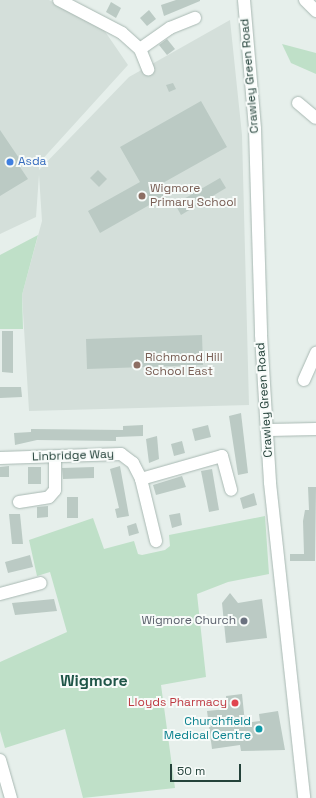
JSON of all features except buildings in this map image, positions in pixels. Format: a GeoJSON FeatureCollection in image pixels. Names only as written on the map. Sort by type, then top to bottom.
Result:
{"type":"FeatureCollection","features":[{"type":"Feature","properties":{"kind":"street"},"geometry":{"type":"LineString","coordinates":[[59,0],[78,4],[122,33],[140,49],[148,69]]}},
{"type":"Feature","properties":{"kind":"street","name":"Crawley Green Road"},"geometry":{"type":"LineString","coordinates":[[244,0],[256,129],[261,334],[269,430],[271,491],[304,798]]}},
{"type":"Feature","properties":{"kind":"street"},"geometry":{"type":"LineString","coordinates":[[305,0],[316,11]]}},
{"type":"Feature","properties":{"kind":"street"},"geometry":{"type":"LineString","coordinates":[[140,49],[170,28],[195,18]]}},
{"type":"Feature","properties":{"kind":"street"},"geometry":{"type":"LineString","coordinates":[[298,103],[316,118]]}},
{"type":"Feature","properties":{"kind":"street"},"geometry":{"type":"LineString","coordinates":[[304,380],[316,353]]}},
{"type":"Feature","properties":{"kind":"street"},"geometry":{"type":"LineString","coordinates":[[269,430],[316,429]]}},
{"type":"Feature","properties":{"kind":"street","name":"Linbridge Way"},"geometry":{"type":"LineString","coordinates":[[0,458],[121,454],[133,463],[140,479],[156,541]]}},
{"type":"Feature","properties":{"kind":"street"},"geometry":{"type":"LineString","coordinates":[[140,479],[222,456],[231,490]]}},
{"type":"Feature","properties":{"kind":"street"},"geometry":{"type":"LineString","coordinates":[[19,502],[48,497],[55,490],[55,457]]}},
{"type":"Feature","properties":{"kind":"street"},"geometry":{"type":"LineString","coordinates":[[0,594],[41,583]]}},
{"type":"Feature","properties":{"kind":"street"},"geometry":{"type":"LineString","coordinates":[[0,760],[11,798]]}},
{"type":"Feature","properties":{"kind":"shaded area"},"geometry":{"type":"Polygon","coordinates":[[[0,0],[49,0],[104,30],[128,65],[39,163],[39,170],[129,77],[230,20],[242,135],[249,405],[29,411],[22,295],[42,221],[39,175],[36,217],[0,234],[0,0]]]}},
{"type":"Feature","properties":{"kind":"green space"},"geometry":{"type":"Polygon","coordinates":[[[282,44],[316,53],[316,74],[291,63],[282,44]]]}},
{"type":"Feature","properties":{"kind":"green space"},"geometry":{"type":"Polygon","coordinates":[[[38,235],[22,295],[23,329],[0,329],[0,255],[38,235]]]}},
{"type":"Feature","properties":{"kind":"green space"},"geometry":{"type":"Polygon","coordinates":[[[265,516],[269,574],[228,582],[197,594],[206,677],[161,685],[175,788],[83,798],[65,729],[5,748],[0,731],[0,662],[67,632],[50,572],[37,576],[29,540],[93,518],[104,549],[134,541],[138,554],[142,555],[165,550],[170,546],[169,535],[265,516]]]}},
{"type":"Feature","properties":{"kind":"place","name":"Asda"},"geometry":{"type":"Point","coordinates":[10,162]}},
{"type":"Feature","properties":{"kind":"place","name":"Wigmore Primary School"},"geometry":{"type":"Point","coordinates":[142,196]}},
{"type":"Feature","properties":{"kind":"place","name":"Richmond Hill School East"},"geometry":{"type":"Point","coordinates":[137,365]}},
{"type":"Feature","properties":{"kind":"place","name":"Wigmore Church"},"geometry":{"type":"Point","coordinates":[244,621]}},
{"type":"Feature","properties":{"kind":"place","name":"Lloyds Pharmacy"},"geometry":{"type":"Point","coordinates":[235,703]}},
{"type":"Feature","properties":{"kind":"place","name":"Churchfield Medical Centre"},"geometry":{"type":"Point","coordinates":[259,729]}},
{"type":"Feature","properties":{"kind":"district","name":"Wigmore"},"geometry":{"type":"Point","coordinates":[94,681]}}]}
